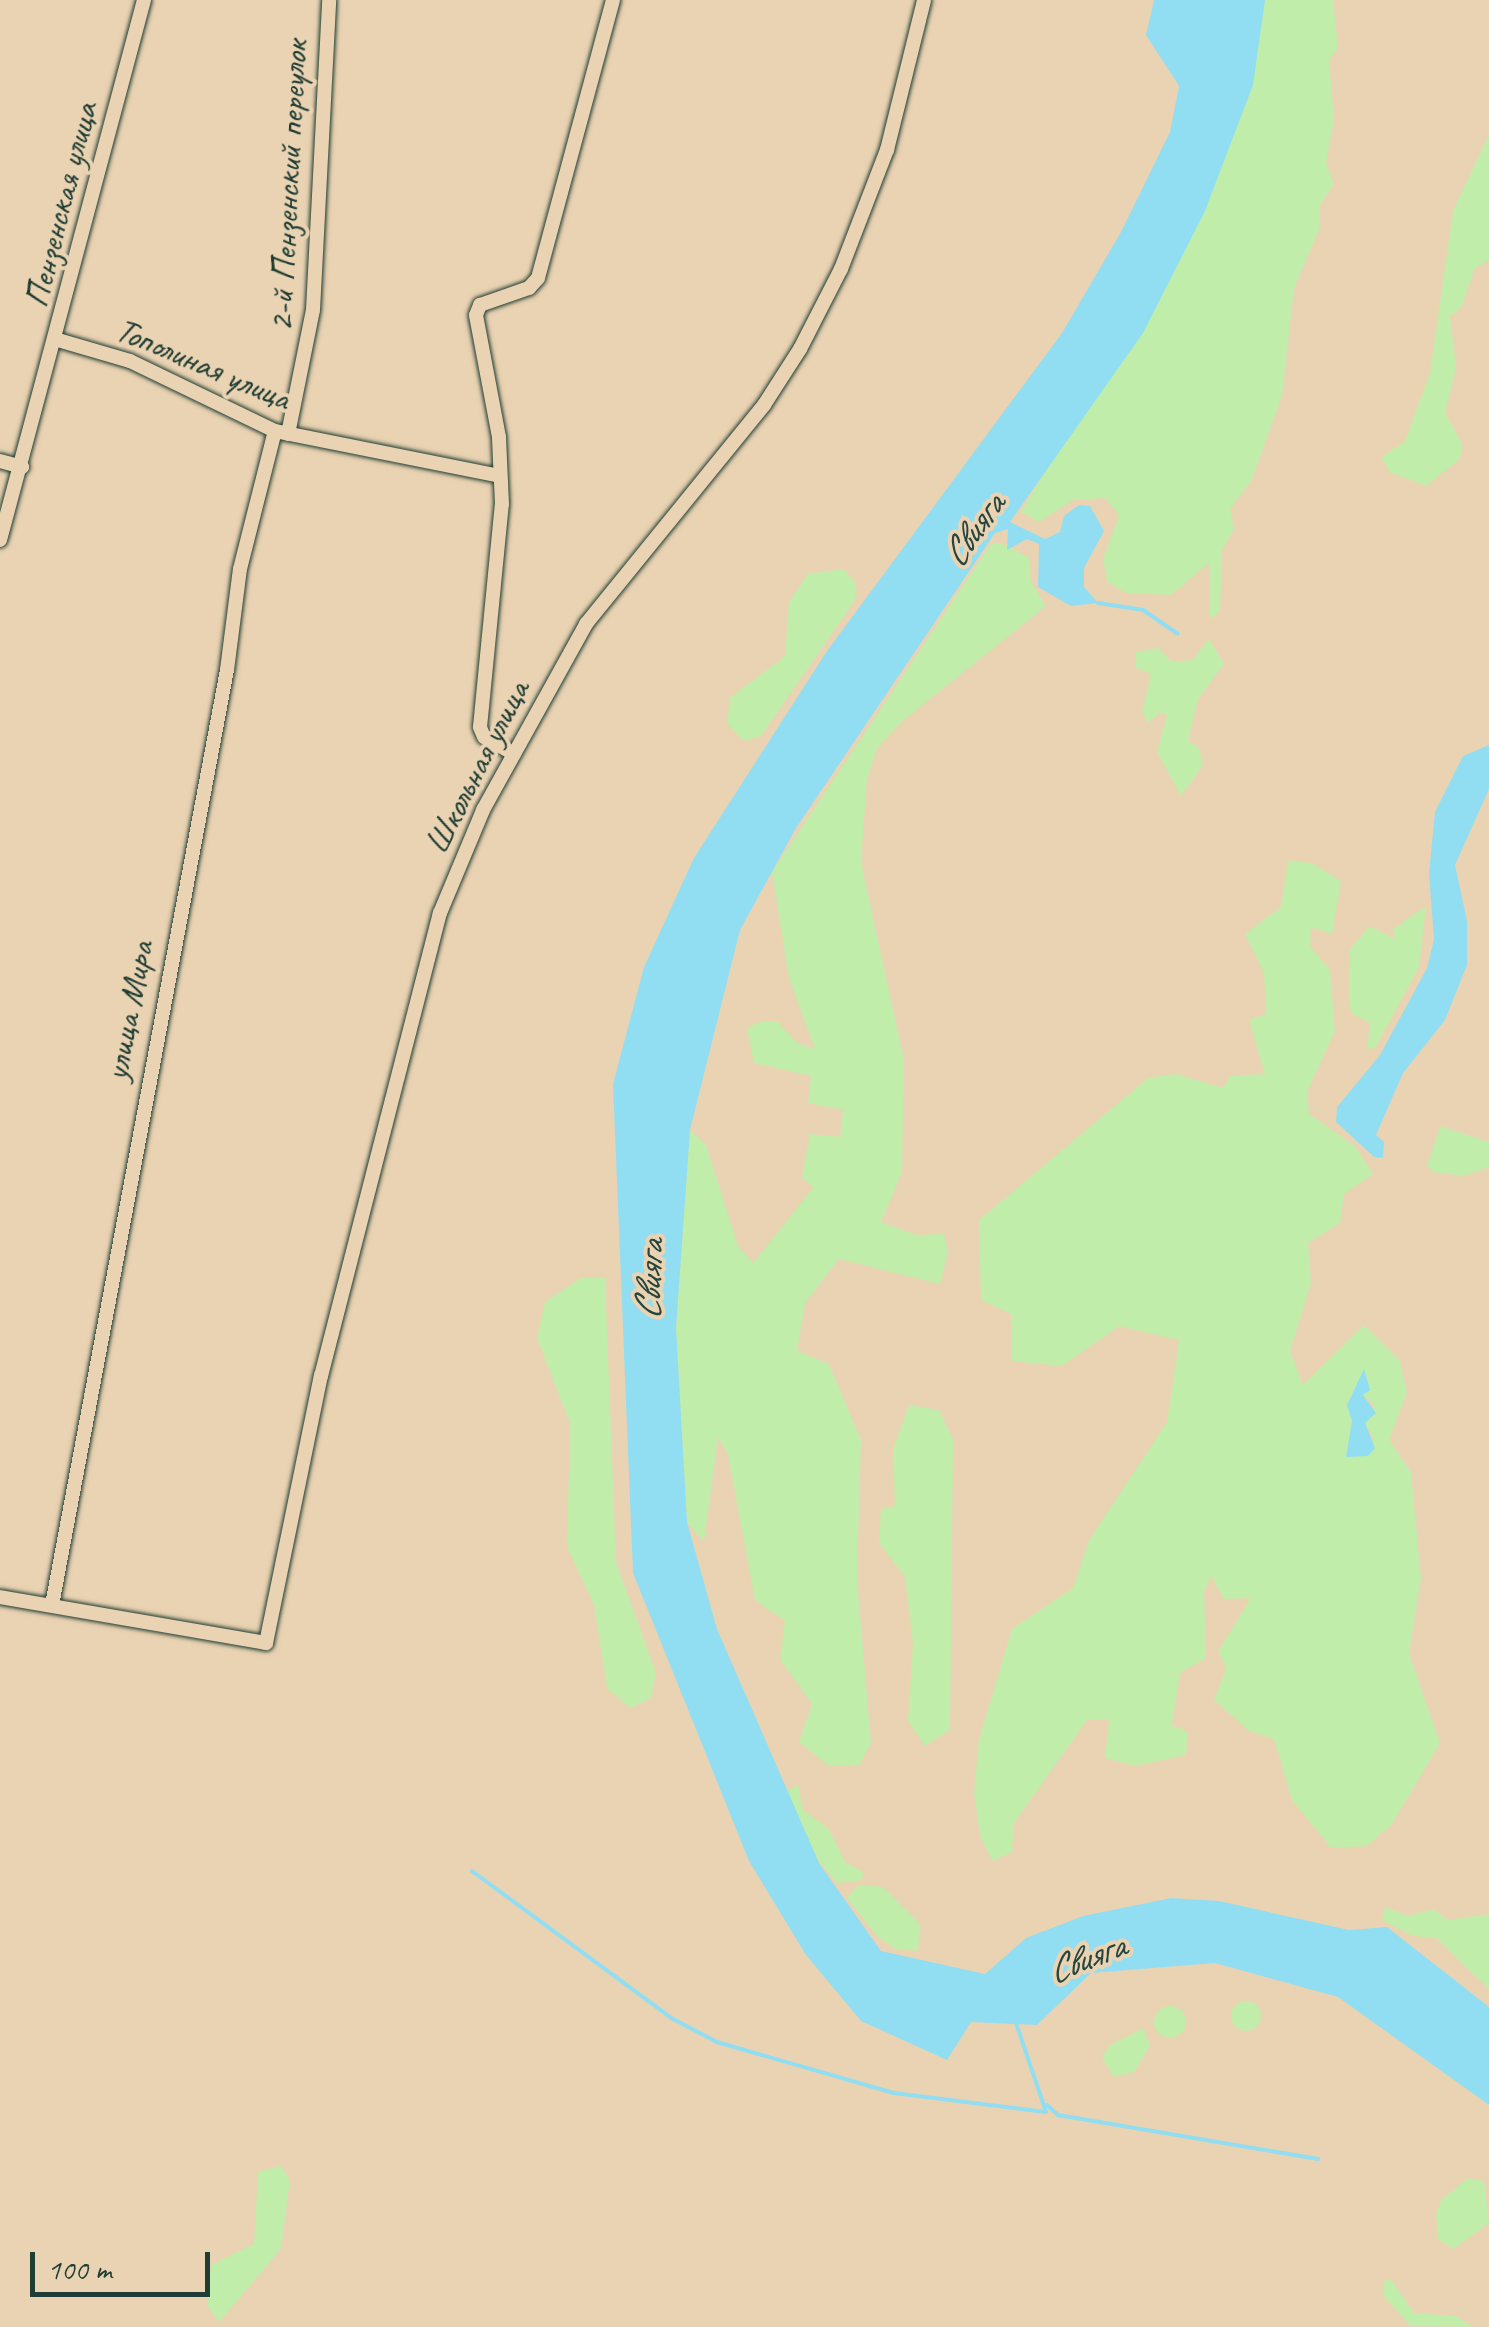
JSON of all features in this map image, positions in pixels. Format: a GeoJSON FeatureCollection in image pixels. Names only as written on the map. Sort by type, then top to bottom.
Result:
{"type":"FeatureCollection","features":[{"type":"Feature","properties":{"kind":"street","name":"Пензенская улица"},"geometry":{"type":"LineString","coordinates":[[0,540],[58,340],[144,0]]}},
{"type":"Feature","properties":{"kind":"street","name":"2-й Пензенский переулок"},"geometry":{"type":"LineString","coordinates":[[282,432],[313,310],[329,0]]}},
{"type":"Feature","properties":{"kind":"street"},"geometry":{"type":"LineString","coordinates":[[514,754],[484,737],[480,727],[500,476],[476,316],[480,305],[530,288],[538,278],[613,0]]}},
{"type":"Feature","properties":{"kind":"street","name":"Школьная улица"},"geometry":{"type":"LineString","coordinates":[[52,1605],[266,1643],[322,1376],[420,976],[470,841],[514,754],[626,568],[764,405],[800,349],[841,269],[887,150],[924,0]]}},
{"type":"Feature","properties":{"kind":"street","name":"Тополиная улица"},"geometry":{"type":"LineString","coordinates":[[58,340],[130,361],[282,432],[500,476]]}},
{"type":"Feature","properties":{"kind":"street","name":"улица Мира"},"geometry":{"type":"LineString","coordinates":[[52,1605],[228,670],[240,569],[282,432]]}},
{"type":"Feature","properties":{"kind":"street"},"geometry":{"type":"LineString","coordinates":[[0,462],[22,467]]}},
{"type":"Feature","properties":{"kind":"street"},"geometry":{"type":"LineString","coordinates":[[0,1598],[52,1605]]}},
{"type":"Feature","properties":{"kind":"green space"},"geometry":{"type":"Polygon","coordinates":[[[1255,0],[1333,0],[1338,48],[1329,60],[1334,120],[1326,162],[1334,184],[1320,205],[1319,230],[1294,288],[1282,396],[1252,479],[1230,509],[1234,529],[1222,550],[1220,612],[1209,619],[1210,562],[1171,595],[1127,593],[1107,582],[1103,559],[1119,516],[1106,498],[1073,500],[1039,522],[1021,512],[1168,268],[1255,0]]]}},
{"type":"Feature","properties":{"kind":"green space"},"geometry":{"type":"Polygon","coordinates":[[[1489,134],[1489,260],[1475,268],[1461,308],[1450,316],[1456,368],[1445,413],[1462,443],[1460,459],[1426,486],[1389,472],[1382,457],[1405,441],[1430,373],[1453,211],[1489,134]]]}},
{"type":"Feature","properties":{"kind":"green space"},"geometry":{"type":"Polygon","coordinates":[[[1001,543],[1029,558],[1031,582],[1046,606],[905,719],[877,748],[867,779],[861,862],[904,1060],[902,1172],[881,1222],[916,1235],[944,1234],[948,1252],[940,1284],[839,1259],[805,1303],[797,1351],[829,1364],[861,1440],[857,1579],[871,1743],[859,1765],[829,1766],[799,1742],[812,1704],[780,1659],[785,1621],[755,1600],[728,1455],[718,1437],[704,1542],[687,1522],[676,1328],[690,1130],[706,1145],[738,1246],[753,1263],[813,1188],[802,1177],[810,1134],[840,1137],[843,1110],[808,1103],[811,1076],[754,1063],[747,1028],[760,1022],[777,1021],[797,1043],[815,1049],[789,978],[772,872],[991,544],[1001,543]]]}},
{"type":"Feature","properties":{"kind":"green space"},"geometry":{"type":"Polygon","coordinates":[[[843,569],[856,583],[855,600],[761,736],[743,741],[727,723],[730,698],[785,656],[789,602],[808,574],[843,569]]]}},
{"type":"Feature","properties":{"kind":"green space"},"geometry":{"type":"Polygon","coordinates":[[[1209,639],[1224,664],[1198,699],[1188,741],[1199,748],[1203,765],[1181,796],[1157,752],[1167,715],[1160,712],[1148,723],[1142,711],[1151,674],[1136,668],[1136,652],[1158,648],[1172,662],[1192,660],[1209,639]]]}},
{"type":"Feature","properties":{"kind":"green space"},"geometry":{"type":"Polygon","coordinates":[[[1288,861],[1312,863],[1341,881],[1332,934],[1311,927],[1310,946],[1330,970],[1335,1031],[1307,1092],[1309,1114],[1355,1146],[1373,1174],[1344,1194],[1340,1223],[1308,1243],[1311,1283],[1290,1351],[1303,1385],[1364,1325],[1400,1361],[1407,1392],[1389,1440],[1411,1472],[1421,1578],[1409,1653],[1440,1743],[1392,1824],[1367,1846],[1331,1848],[1292,1800],[1274,1739],[1249,1731],[1214,1700],[1226,1669],[1218,1651],[1251,1598],[1224,1599],[1211,1576],[1204,1591],[1206,1658],[1180,1673],[1172,1725],[1188,1732],[1186,1755],[1135,1766],[1105,1758],[1109,1720],[1087,1720],[1014,1823],[1012,1852],[992,1861],[980,1835],[974,1793],[979,1739],[1012,1629],[1073,1588],[1089,1540],[1167,1422],[1179,1340],[1119,1326],[1062,1366],[1012,1361],[1011,1314],[981,1300],[979,1220],[1148,1078],[1176,1074],[1223,1088],[1230,1076],[1265,1074],[1249,1020],[1266,1014],[1264,973],[1245,934],[1281,907],[1288,861]],[[1364,1372],[1347,1405],[1352,1421],[1346,1457],[1374,1439],[1365,1423],[1375,1405],[1362,1395],[1364,1372]]]}},
{"type":"Feature","properties":{"kind":"green space"},"geometry":{"type":"Polygon","coordinates":[[[1426,906],[1419,967],[1375,1048],[1367,1049],[1370,1023],[1351,1013],[1350,949],[1370,926],[1395,939],[1393,929],[1426,906]]]}},
{"type":"Feature","properties":{"kind":"green space"},"geometry":{"type":"Polygon","coordinates":[[[1440,1126],[1489,1142],[1489,1167],[1464,1176],[1433,1172],[1427,1166],[1440,1126]]]}},
{"type":"Feature","properties":{"kind":"green space"},"geometry":{"type":"Polygon","coordinates":[[[581,1278],[605,1278],[616,1562],[656,1673],[651,1698],[630,1708],[607,1688],[594,1605],[567,1547],[570,1423],[537,1338],[545,1302],[581,1278]]]}},
{"type":"Feature","properties":{"kind":"green space"},"geometry":{"type":"Polygon","coordinates":[[[909,1405],[939,1410],[953,1440],[950,1730],[925,1746],[908,1721],[913,1644],[905,1577],[879,1543],[881,1509],[895,1506],[893,1449],[909,1405]]]}},
{"type":"Feature","properties":{"kind":"green space"},"geometry":{"type":"Polygon","coordinates":[[[798,1785],[803,1810],[829,1829],[845,1862],[863,1872],[862,1880],[837,1883],[805,1844],[786,1791],[798,1785]]]}},
{"type":"Feature","properties":{"kind":"green space"},"geometry":{"type":"Polygon","coordinates":[[[858,1885],[883,1887],[920,1924],[918,1951],[895,1949],[877,1936],[847,1898],[858,1885]]]}},
{"type":"Feature","properties":{"kind":"green space"},"geometry":{"type":"Polygon","coordinates":[[[1385,1907],[1409,1916],[1433,1909],[1448,1920],[1489,1914],[1489,1989],[1436,1938],[1413,1936],[1382,1920],[1385,1907]]]}},
{"type":"Feature","properties":{"kind":"green space"},"geometry":{"type":"Polygon","coordinates":[[[1246,2001],[1257,2005],[1261,2016],[1257,2027],[1246,2031],[1235,2027],[1231,2016],[1235,2005],[1246,2001]]]}},
{"type":"Feature","properties":{"kind":"green space"},"geometry":{"type":"Polygon","coordinates":[[[1170,2006],[1181,2011],[1186,2022],[1181,2033],[1170,2038],[1159,2033],[1154,2022],[1159,2011],[1170,2006]]]}},
{"type":"Feature","properties":{"kind":"green space"},"geometry":{"type":"Polygon","coordinates":[[[1143,2028],[1150,2046],[1134,2072],[1114,2077],[1102,2058],[1110,2045],[1143,2028]]]}},
{"type":"Feature","properties":{"kind":"green space"},"geometry":{"type":"Polygon","coordinates":[[[281,2166],[290,2180],[281,2249],[219,2322],[207,2306],[211,2265],[254,2244],[258,2172],[281,2166]]]}},
{"type":"Feature","properties":{"kind":"green space"},"geometry":{"type":"Polygon","coordinates":[[[1468,2178],[1484,2181],[1489,2223],[1453,2249],[1438,2239],[1436,2215],[1441,2200],[1468,2178]]]}},
{"type":"Feature","properties":{"kind":"green space"},"geometry":{"type":"Polygon","coordinates":[[[1391,2279],[1414,2313],[1456,2316],[1472,2327],[1411,2326],[1384,2297],[1383,2282],[1391,2279]]]}},
{"type":"Feature","properties":{"kind":"water","name":"Свияга"},"geometry":{"type":"Polygon","coordinates":[[[1154,0],[1265,0],[1253,85],[1205,211],[1143,333],[1010,522],[1045,539],[1060,532],[1064,516],[1079,505],[1090,506],[1104,531],[1084,568],[1084,587],[1098,603],[1071,606],[1038,587],[1039,544],[1027,539],[1007,550],[1008,529],[995,533],[796,828],[740,930],[690,1130],[676,1328],[687,1522],[717,1629],[819,1863],[881,1951],[985,1974],[1026,1938],[1083,1916],[1171,1898],[1219,1901],[1349,1930],[1387,1927],[1489,2007],[1489,2105],[1338,1997],[1215,1963],[1091,1973],[1037,2025],[971,2022],[947,2060],[861,2021],[806,1955],[749,1861],[633,1573],[613,1084],[644,967],[694,858],[827,651],[1062,333],[1121,232],[1170,132],[1179,86],[1146,35],[1154,0]]]}},
{"type":"Feature","properties":{"kind":"water"},"geometry":{"type":"Polygon","coordinates":[[[1489,745],[1489,789],[1455,865],[1467,921],[1467,965],[1445,1020],[1403,1073],[1376,1135],[1384,1142],[1383,1158],[1374,1157],[1336,1122],[1337,1107],[1380,1055],[1427,968],[1434,939],[1429,874],[1435,812],[1463,756],[1489,745]]]}},
{"type":"Feature","properties":{"kind":"water"},"geometry":{"type":"Polygon","coordinates":[[[1364,1369],[1370,1390],[1363,1395],[1376,1413],[1365,1423],[1375,1448],[1368,1456],[1346,1457],[1352,1421],[1347,1405],[1364,1369]]]}},
{"type":"Feature","properties":{"kind":"waterway"},"geometry":{"type":"LineString","coordinates":[[1098,603],[1143,610],[1178,634]]}},
{"type":"Feature","properties":{"kind":"waterway"},"geometry":{"type":"LineString","coordinates":[[472,1871],[673,2019],[717,2042],[894,2093],[1046,2112],[1015,2020]]}},
{"type":"Feature","properties":{"kind":"waterway"},"geometry":{"type":"LineString","coordinates":[[1047,2105],[1058,2115],[1318,2159]]}}]}
